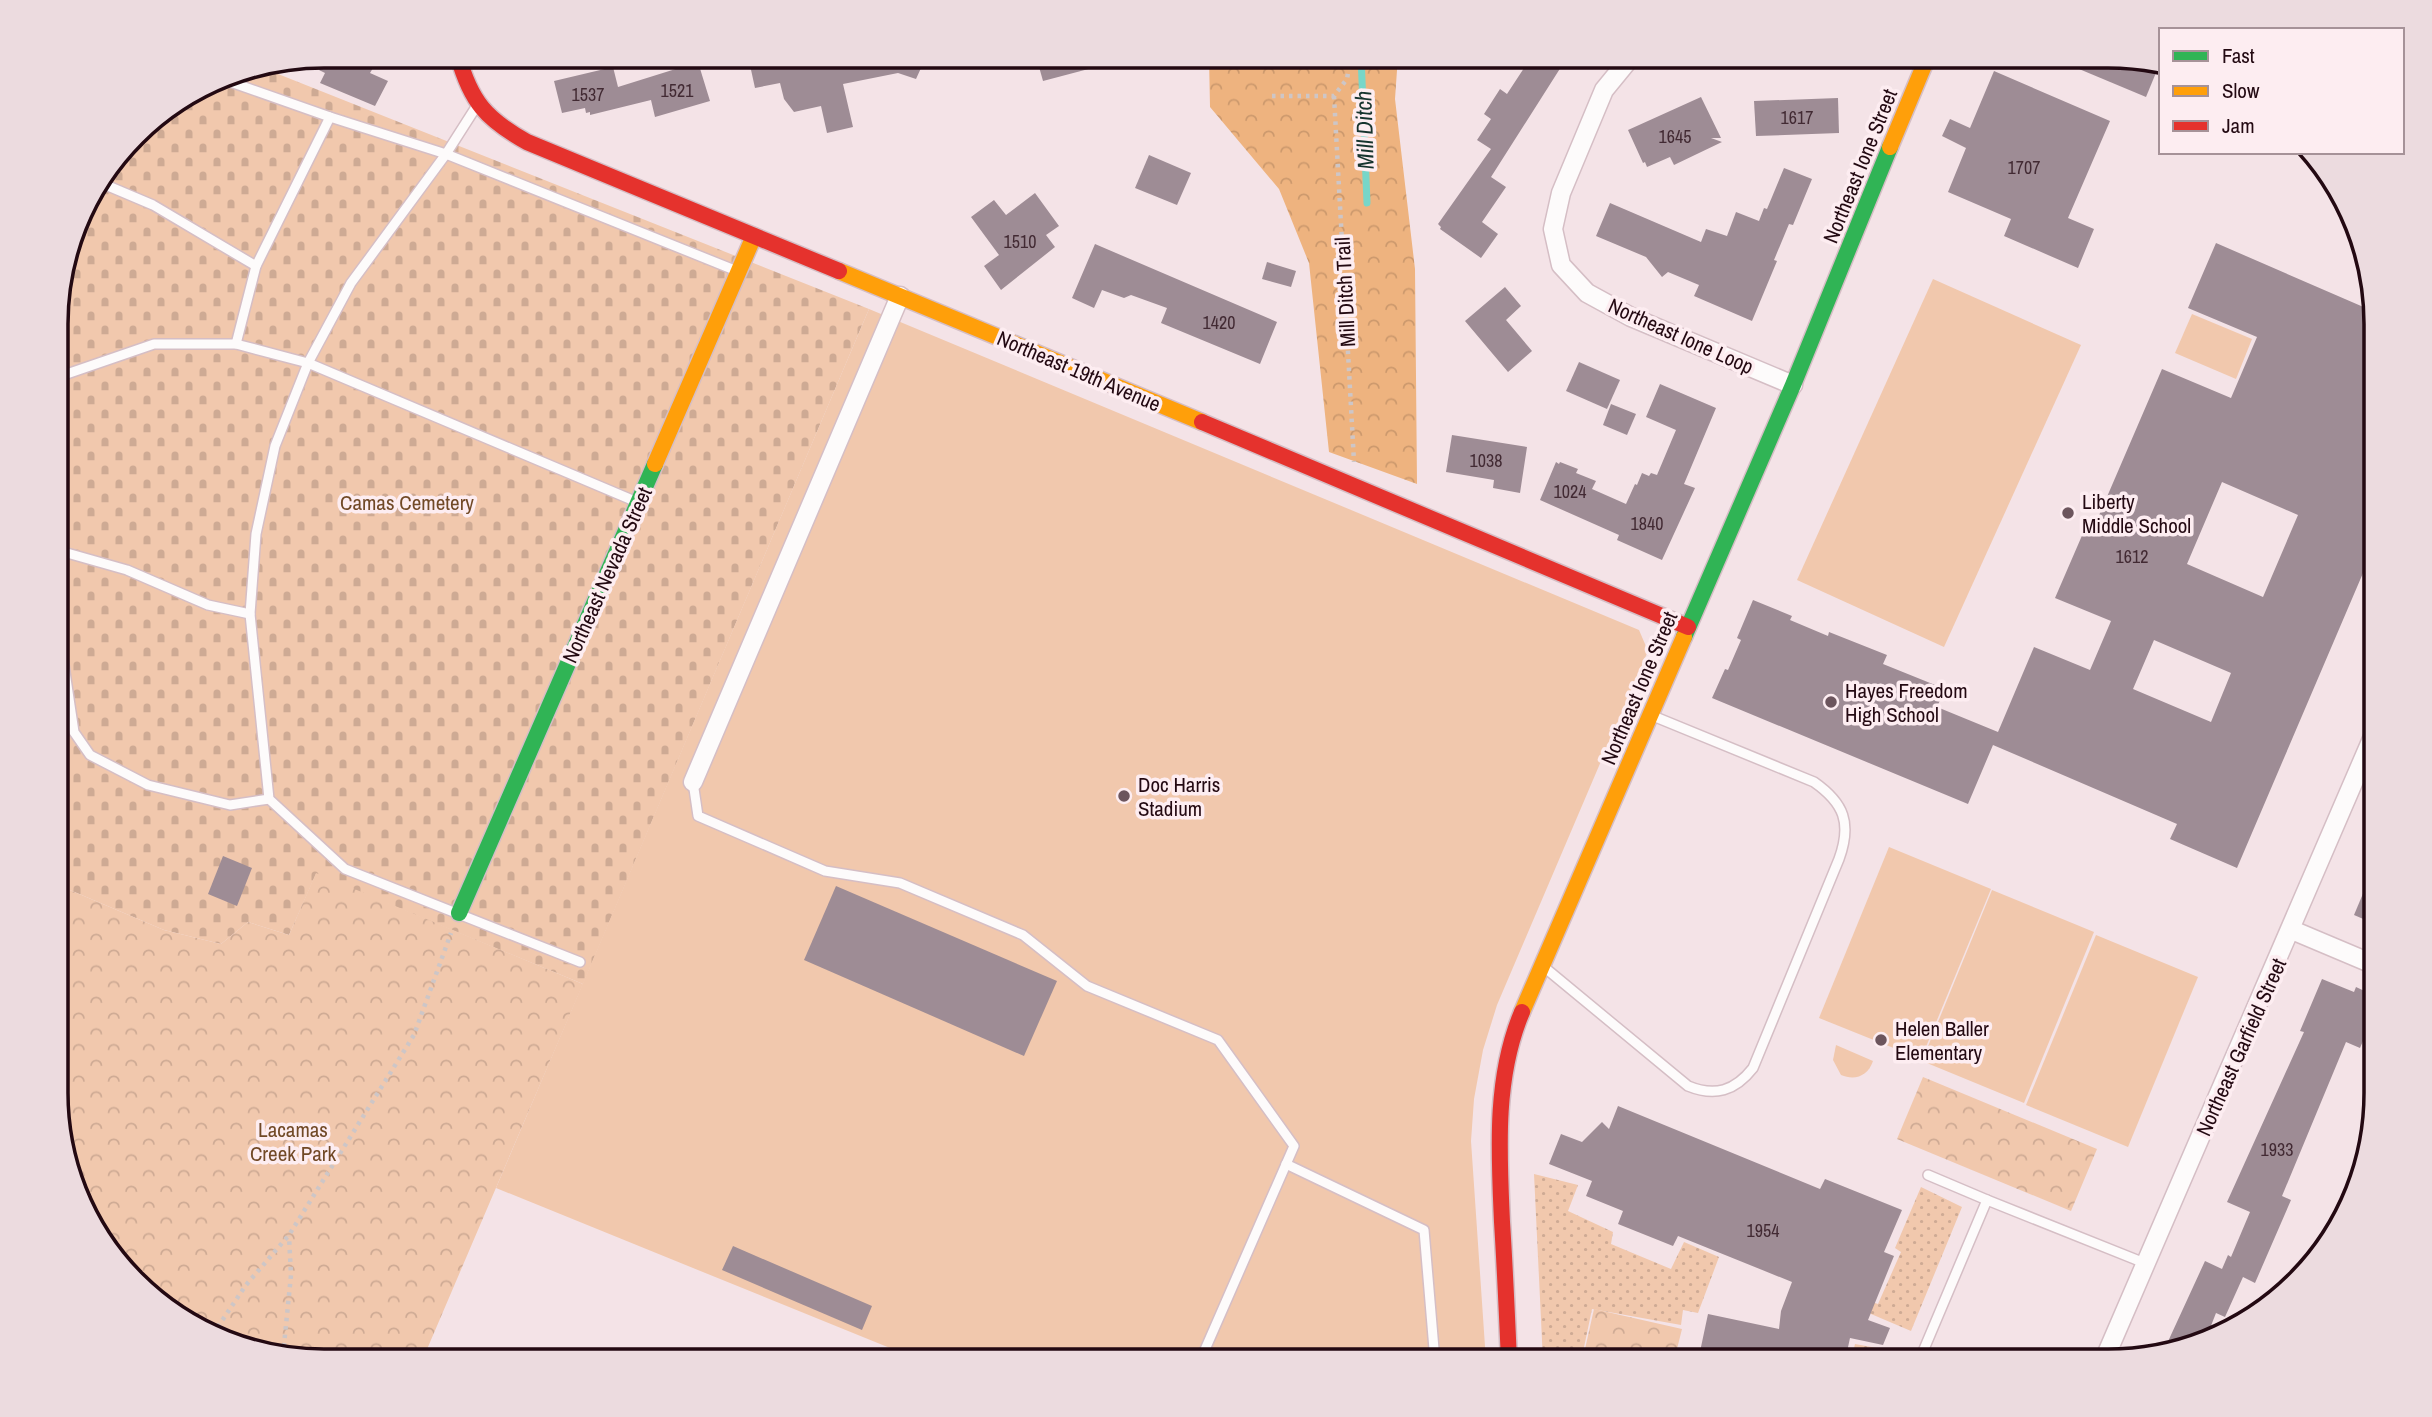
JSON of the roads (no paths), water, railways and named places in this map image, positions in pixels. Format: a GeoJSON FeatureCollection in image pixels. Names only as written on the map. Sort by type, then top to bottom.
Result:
{"type":"FeatureCollection","features":[{"type":"Feature","properties":{"kind":"street"},"geometry":{"type":"LineString","coordinates":[[461,68],[465,84],[477,105]]}},
{"type":"Feature","properties":{"kind":"street","name":"Northeast Ione Loop"},"geometry":{"type":"LineString","coordinates":[[1622,68],[1604,90],[1561,194],[1553,229],[1561,265],[1587,293],[1631,317],[1793,385]]}},
{"type":"Feature","properties":{"kind":"street","name":"Northeast Ione Street"},"geometry":{"type":"LineString","coordinates":[[1508,1349],[1500,1191],[1500,1118],[1505,1070],[1517,1024],[1793,385],[1923,68]]}},
{"type":"Feature","properties":{"kind":"street","name":"Northeast 19th Avenue"},"geometry":{"type":"LineString","coordinates":[[477,105],[498,127],[527,142],[1688,627]]}},
{"type":"Feature","properties":{"kind":"street","name":"Northeast Nevada Street"},"geometry":{"type":"LineString","coordinates":[[459,913],[754,236]]}},
{"type":"Feature","properties":{"kind":"street"},"geometry":{"type":"LineString","coordinates":[[693,782],[900,296]]}},
{"type":"Feature","properties":{"kind":"street","name":"Northeast Garfield Street"},"geometry":{"type":"LineString","coordinates":[[2109,1349],[2364,758]]}},
{"type":"Feature","properties":{"kind":"street"},"geometry":{"type":"LineString","coordinates":[[2292,930],[2364,960]]}},
{"type":"Feature","properties":{"kind":"lane"},"geometry":{"type":"LineString","coordinates":[[236,84],[446,154],[738,272]]}},
{"type":"Feature","properties":{"kind":"lane"},"geometry":{"type":"LineString","coordinates":[[477,105],[446,154],[351,283],[308,363],[275,446],[256,534],[250,614],[269,799],[345,869],[580,962]]}},
{"type":"Feature","properties":{"kind":"lane"},"geometry":{"type":"LineString","coordinates":[[236,344],[256,266],[330,117]]}},
{"type":"Feature","properties":{"kind":"lane"},"geometry":{"type":"LineString","coordinates":[[109,186],[153,205],[256,266]]}},
{"type":"Feature","properties":{"kind":"lane"},"geometry":{"type":"LineString","coordinates":[[68,374],[154,344],[236,344],[308,363],[638,503]]}},
{"type":"Feature","properties":{"kind":"lane"},"geometry":{"type":"LineString","coordinates":[[68,553],[127,570],[208,606],[250,614]]}},
{"type":"Feature","properties":{"kind":"lane"},"geometry":{"type":"LineString","coordinates":[[68,692],[74,732],[90,755],[148,785],[230,805],[269,799]]}},
{"type":"Feature","properties":{"kind":"lane"},"geometry":{"type":"LineString","coordinates":[[1542,966],[1688,1086],[1702,1092],[1717,1093],[1731,1089],[1744,1080],[1753,1068],[1839,859],[1845,842],[1846,824],[1840,806],[1829,792],[1814,782],[1651,715]]}},
{"type":"Feature","properties":{"kind":"lane"},"geometry":{"type":"LineString","coordinates":[[693,782],[698,816],[825,870],[900,883],[1023,935],[1087,986],[1217,1040],[1294,1146],[1205,1349]]}},
{"type":"Feature","properties":{"kind":"lane"},"geometry":{"type":"LineString","coordinates":[[1286,1164],[1424,1230],[1434,1349]]}},
{"type":"Feature","properties":{"kind":"lane"},"geometry":{"type":"LineString","coordinates":[[1928,1175],[2147,1264]]}},
{"type":"Feature","properties":{"kind":"lane"},"geometry":{"type":"LineString","coordinates":[[1924,1349],[1987,1200]]}},
{"type":"Feature","properties":{"kind":"waterway","name":"Mill Ditch"},"geometry":{"type":"LineString","coordinates":[[1361,68],[1367,203]]}},
{"type":"Feature","properties":{"kind":"place","name":"Liberty Middle School"},"geometry":{"type":"Point","coordinates":[2068,513]}},
{"type":"Feature","properties":{"kind":"place","name":"Hayes Freedom High School"},"geometry":{"type":"Point","coordinates":[1831,702]}},
{"type":"Feature","properties":{"kind":"place","name":"Doc Harris Stadium"},"geometry":{"type":"Point","coordinates":[1124,796]}},
{"type":"Feature","properties":{"kind":"place","name":"Helen Baller Elementary"},"geometry":{"type":"Point","coordinates":[1881,1040]}},
{"type":"Feature","properties":{"kind":"park label","name":"Camas Cemetery"},"geometry":{"type":"Point","coordinates":[407,502]}},
{"type":"Feature","properties":{"kind":"park label","name":"Lacamas Creek Park"},"geometry":{"type":"Point","coordinates":[293,1141]}}]}
